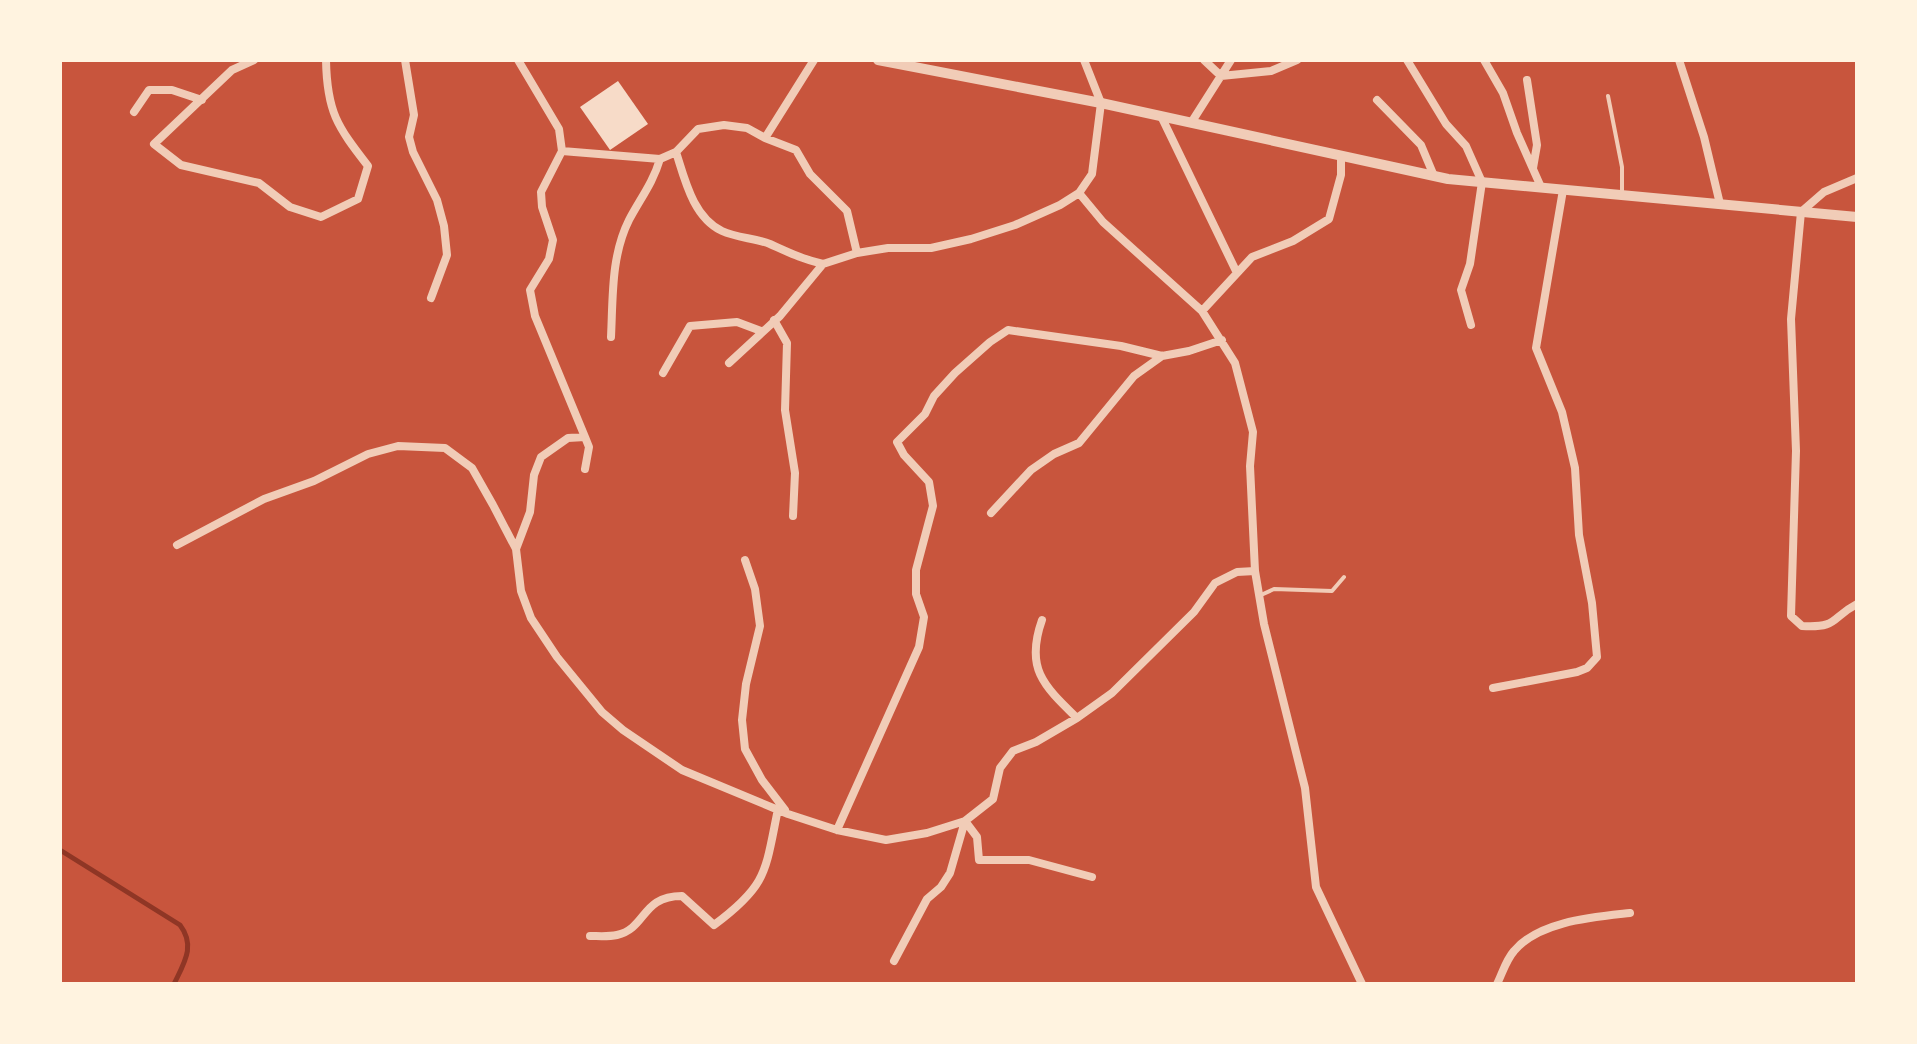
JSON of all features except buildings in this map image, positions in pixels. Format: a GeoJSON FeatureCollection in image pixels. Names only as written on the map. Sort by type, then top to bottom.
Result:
{"type":"FeatureCollection","features":[{"type":"Feature","properties":{"kind":"street"},"geometry":{"type":"LineString","coordinates":[[254,60],[232,70],[154,144],[181,165],[259,183],[290,207],[321,217],[358,199],[368,166],[338,128],[327,89],[326,60]]}},
{"type":"Feature","properties":{"kind":"street"},"geometry":{"type":"LineString","coordinates":[[405,60],[414,115],[409,137],[413,152],[437,200],[444,226],[447,255],[431,298]]}},
{"type":"Feature","properties":{"kind":"street"},"geometry":{"type":"LineString","coordinates":[[518,60],[559,129],[562,151],[541,192],[542,207],[553,240],[549,259],[530,290],[535,316],[589,447],[585,469]]}},
{"type":"Feature","properties":{"kind":"street"},"geometry":{"type":"LineString","coordinates":[[765,138],[814,60]]}},
{"type":"Feature","properties":{"kind":"street"},"geometry":{"type":"LineString","coordinates":[[878,60],[1101,103],[1434,176],[1857,217]]}},
{"type":"Feature","properties":{"kind":"street"},"geometry":{"type":"LineString","coordinates":[[676,152],[687,189],[704,218],[722,231],[769,244],[794,257],[823,264],[857,253],[888,248],[931,248],[971,239],[1015,225],[1060,205],[1079,193],[1092,174],[1101,103],[1084,60]]}},
{"type":"Feature","properties":{"kind":"street"},"geometry":{"type":"LineString","coordinates":[[1204,60],[1221,76],[1271,71],[1297,60]]}},
{"type":"Feature","properties":{"kind":"street"},"geometry":{"type":"LineString","coordinates":[[1191,123],[1231,60]]}},
{"type":"Feature","properties":{"kind":"street"},"geometry":{"type":"LineString","coordinates":[[1407,60],[1446,124],[1466,146],[1482,182],[1470,264],[1461,290],[1471,325]]}},
{"type":"Feature","properties":{"kind":"street"},"geometry":{"type":"LineString","coordinates":[[1484,60],[1503,93],[1541,187]]}},
{"type":"Feature","properties":{"kind":"street"},"geometry":{"type":"LineString","coordinates":[[1679,60],[1704,137],[1720,204]]}},
{"type":"Feature","properties":{"kind":"street"},"geometry":{"type":"LineString","coordinates":[[1527,80],[1537,145],[1533,169]]}},
{"type":"Feature","properties":{"kind":"street"},"geometry":{"type":"LineString","coordinates":[[134,112],[149,90],[172,90],[202,100]]}},
{"type":"Feature","properties":{"kind":"street"},"geometry":{"type":"LineString","coordinates":[[1377,100],[1421,145],[1434,176]]}},
{"type":"Feature","properties":{"kind":"street"},"geometry":{"type":"LineString","coordinates":[[1161,116],[1236,271]]}},
{"type":"Feature","properties":{"kind":"street"},"geometry":{"type":"LineString","coordinates":[[562,151],[660,159],[676,152],[698,129],[724,125],[747,128],[796,150],[810,174],[847,211],[857,253]]}},
{"type":"Feature","properties":{"kind":"street"},"geometry":{"type":"LineString","coordinates":[[1202,311],[1252,257],[1293,241],[1329,219],[1341,175],[1341,157]]}},
{"type":"Feature","properties":{"kind":"street"},"geometry":{"type":"LineString","coordinates":[[611,337],[616,255],[629,220],[654,179],[660,159]]}},
{"type":"Feature","properties":{"kind":"street"},"geometry":{"type":"LineString","coordinates":[[1857,178],[1824,192],[1801,212],[1791,319],[1796,451],[1791,616],[1802,626],[1819,627],[1835,622],[1857,604]]}},
{"type":"Feature","properties":{"kind":"street"},"geometry":{"type":"LineString","coordinates":[[1493,688],[1577,672],[1587,668],[1597,657],[1592,603],[1579,535],[1575,468],[1562,412],[1536,348],[1563,190]]}},
{"type":"Feature","properties":{"kind":"street"},"geometry":{"type":"LineString","coordinates":[[1079,193],[1103,222],[1202,311],[1235,363],[1253,432],[1250,466],[1255,571],[1305,788],[1316,887],[1362,984]]}},
{"type":"Feature","properties":{"kind":"street"},"geometry":{"type":"LineString","coordinates":[[729,363],[790,305],[823,264]]}},
{"type":"Feature","properties":{"kind":"street"},"geometry":{"type":"LineString","coordinates":[[774,320],[787,343],[785,410],[795,473],[793,516]]}},
{"type":"Feature","properties":{"kind":"street"},"geometry":{"type":"LineString","coordinates":[[663,373],[690,326],[737,322],[761,331]]}},
{"type":"Feature","properties":{"kind":"street"},"geometry":{"type":"LineString","coordinates":[[837,830],[919,647],[924,617],[916,594],[916,570],[933,506],[929,482],[904,455],[897,442],[925,414],[934,396],[955,373],[1008,330],[1121,346],[1162,356],[1222,340]]}},
{"type":"Feature","properties":{"kind":"street"},"geometry":{"type":"LineString","coordinates":[[991,513],[1031,470],[1054,454],[1079,443],[1134,376],[1162,356]]}},
{"type":"Feature","properties":{"kind":"street"},"geometry":{"type":"LineString","coordinates":[[516,549],[530,512],[534,475],[541,457],[568,438],[585,437]]}},
{"type":"Feature","properties":{"kind":"street"},"geometry":{"type":"LineString","coordinates":[[177,545],[264,499],[314,481],[368,454],[398,446],[445,448],[472,468],[516,549],[521,591],[531,618],[557,657],[602,712],[682,770],[788,814],[837,830],[886,840],[927,833],[965,821],[993,799],[1000,768],[1013,751],[1036,742],[1077,718],[1112,693],[1194,612],[1215,583],[1237,572],[1255,571]]}},
{"type":"Feature","properties":{"kind":"street"},"geometry":{"type":"LineString","coordinates":[[745,560],[755,589],[760,626],[742,720],[745,749],[762,780],[788,814]]}},
{"type":"Feature","properties":{"kind":"street"},"geometry":{"type":"LineString","coordinates":[[1042,620],[1034,659],[1040,676],[1049,691],[1077,718]]}},
{"type":"Feature","properties":{"kind":"street"},"geometry":{"type":"LineString","coordinates":[[590,936],[618,935],[633,927],[652,904],[665,896],[682,896],[714,925],[756,888],[765,873],[778,809]]}},
{"type":"Feature","properties":{"kind":"street"},"geometry":{"type":"LineString","coordinates":[[965,821],[977,837],[979,860],[1029,860],[1092,877]]}},
{"type":"Feature","properties":{"kind":"street"},"geometry":{"type":"LineString","coordinates":[[894,961],[927,899],[941,887],[950,873],[965,821]]}},
{"type":"Feature","properties":{"kind":"street"},"geometry":{"type":"LineString","coordinates":[[1497,984],[1513,952],[1529,938],[1576,920],[1630,913]]}},
{"type":"Feature","properties":{"kind":"lane"},"geometry":{"type":"LineString","coordinates":[[1608,96],[1622,167],[1622,195]]}},
{"type":"Feature","properties":{"kind":"lane"},"geometry":{"type":"LineString","coordinates":[[1259,596],[1274,589],[1332,591],[1344,577]]}},
{"type":"Feature","properties":{"kind":"waterway"},"geometry":{"type":"LineString","coordinates":[[60,850],[180,925],[188,947],[185,962],[174,984]]}}]}
